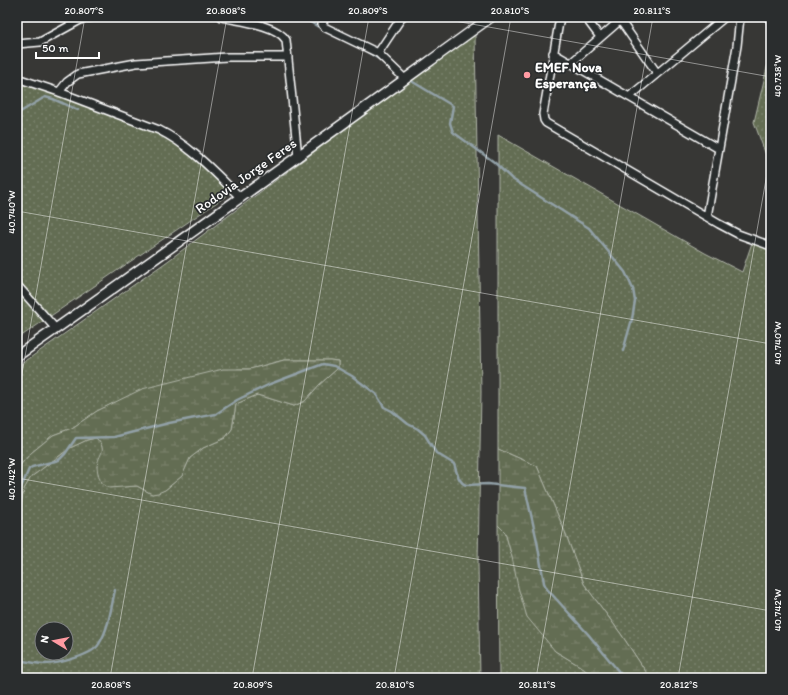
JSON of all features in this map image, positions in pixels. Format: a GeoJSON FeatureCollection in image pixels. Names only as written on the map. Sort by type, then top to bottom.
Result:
{"type":"FeatureCollection","features":[{"type":"Feature","properties":{"kind":"main road","name":"Rodovia Jorge Feres"},"geometry":{"type":"LineString","coordinates":[[17,356],[298,157],[491,17]]}},
{"type":"Feature","properties":{"kind":"street"},"geometry":{"type":"LineString","coordinates":[[17,44],[40,42],[82,19],[93,17]]}},
{"type":"Feature","properties":{"kind":"street"},"geometry":{"type":"LineString","coordinates":[[221,17],[264,26],[277,32],[286,40],[298,157]]}},
{"type":"Feature","properties":{"kind":"street"},"geometry":{"type":"LineString","coordinates":[[325,17],[322,24],[324,27],[378,53],[405,79]]}},
{"type":"Feature","properties":{"kind":"street"},"geometry":{"type":"LineString","coordinates":[[378,53],[402,17]]}},
{"type":"Feature","properties":{"kind":"street"},"geometry":{"type":"LineString","coordinates":[[560,17],[543,114],[546,123],[738,234],[771,246]]}},
{"type":"Feature","properties":{"kind":"street"},"geometry":{"type":"LineString","coordinates":[[585,17],[600,37]]}},
{"type":"Feature","properties":{"kind":"street"},"geometry":{"type":"LineString","coordinates":[[629,97],[725,17]]}},
{"type":"Feature","properties":{"kind":"street"},"geometry":{"type":"LineString","coordinates":[[707,217],[737,46],[740,17]]}},
{"type":"Feature","properties":{"kind":"street"},"geometry":{"type":"LineString","coordinates":[[571,63],[622,19],[657,73]]}},
{"type":"Feature","properties":{"kind":"street"},"geometry":{"type":"LineString","coordinates":[[553,53],[719,149]]}},
{"type":"Feature","properties":{"kind":"street"},"geometry":{"type":"LineString","coordinates":[[59,92],[67,82],[78,74],[136,63],[227,57],[288,58]]}},
{"type":"Feature","properties":{"kind":"street"},"geometry":{"type":"LineString","coordinates":[[17,78],[59,92],[169,135],[192,151],[240,197]]}},
{"type":"Feature","properties":{"kind":"street"},"geometry":{"type":"LineString","coordinates":[[17,285],[56,329]]}},
{"type":"Feature","properties":{"kind":"green space"},"geometry":{"type":"Polygon","coordinates":[[[229,17],[271,17],[265,21],[255,22],[229,17]]]}},
{"type":"Feature","properties":{"kind":"green space"},"geometry":{"type":"Polygon","coordinates":[[[475,35],[481,392],[478,564],[480,678],[17,678],[17,519],[24,489],[31,477],[70,448],[87,440],[96,438],[102,445],[102,455],[97,467],[123,487],[137,486],[152,494],[165,490],[182,476],[190,458],[203,448],[225,438],[232,429],[236,404],[257,395],[294,406],[305,401],[319,385],[338,368],[338,361],[284,360],[250,369],[238,369],[114,403],[97,411],[72,428],[53,435],[31,453],[17,469],[17,367],[165,263],[420,73],[475,35]]]}},
{"type":"Feature","properties":{"kind":"green space"},"geometry":{"type":"Polygon","coordinates":[[[771,51],[771,169],[754,122],[771,51]]]}},
{"type":"Feature","properties":{"kind":"green space"},"geometry":{"type":"Polygon","coordinates":[[[17,75],[145,124],[180,143],[232,192],[17,339],[17,75]]]}},
{"type":"Feature","properties":{"kind":"green space"},"geometry":{"type":"Polygon","coordinates":[[[498,135],[705,253],[742,272],[754,237],[771,240],[771,678],[721,678],[710,673],[705,678],[650,678],[621,634],[584,584],[565,532],[537,466],[498,449],[498,135]]]}},
{"type":"Feature","properties":{"kind":"green space"},"geometry":{"type":"Polygon","coordinates":[[[284,360],[338,361],[338,368],[319,385],[305,401],[294,406],[257,395],[236,404],[232,429],[225,438],[203,448],[190,458],[182,476],[165,490],[158,493],[152,494],[137,486],[109,488],[101,483],[97,467],[102,452],[102,446],[96,438],[87,440],[70,448],[31,477],[24,489],[17,519],[17,469],[31,453],[53,435],[72,428],[97,411],[142,389],[223,369],[250,369],[284,360]]]}},
{"type":"Feature","properties":{"kind":"green space"},"geometry":{"type":"Polygon","coordinates":[[[498,449],[537,466],[565,532],[584,584],[621,634],[650,678],[595,678],[580,666],[555,651],[527,617],[505,532],[498,525],[498,449]]]}},
{"type":"Feature","properties":{"kind":"green space"},"geometry":{"type":"Polygon","coordinates":[[[498,525],[505,532],[512,557],[555,651],[580,666],[595,678],[499,678],[498,525]]]}},
{"type":"Feature","properties":{"kind":"waterway"},"geometry":{"type":"LineString","coordinates":[[302,17],[322,29]]}},
{"type":"Feature","properties":{"kind":"waterway"},"geometry":{"type":"LineString","coordinates":[[763,17],[771,28]]}},
{"type":"Feature","properties":{"kind":"waterway"},"geometry":{"type":"LineString","coordinates":[[366,51],[382,61]]}},
{"type":"Feature","properties":{"kind":"waterway"},"geometry":{"type":"LineString","coordinates":[[408,79],[453,106],[450,123],[453,132],[494,162],[512,179],[589,228],[625,272],[633,289],[635,301],[632,319],[623,351]]}},
{"type":"Feature","properties":{"kind":"waterway"},"geometry":{"type":"LineString","coordinates":[[17,114],[45,97],[78,110]]}},
{"type":"Feature","properties":{"kind":"waterway"},"geometry":{"type":"LineString","coordinates":[[17,497],[29,469],[59,460],[76,438],[114,437],[169,423],[216,414],[237,400],[270,384],[323,364],[334,366],[352,376],[376,394],[384,407],[392,411],[425,435],[436,453],[454,464],[458,476],[463,484],[488,484],[525,488],[537,541],[544,583],[547,589],[588,634],[624,678]]}},
{"type":"Feature","properties":{"kind":"waterway"},"geometry":{"type":"LineString","coordinates":[[17,660],[38,664],[51,664],[66,661],[90,652],[99,644],[105,631],[115,590]]}},
{"type":"Feature","properties":{"kind":"place","name":"EMEF Nova Esperança"},"geometry":{"type":"Point","coordinates":[527,75]}}]}
